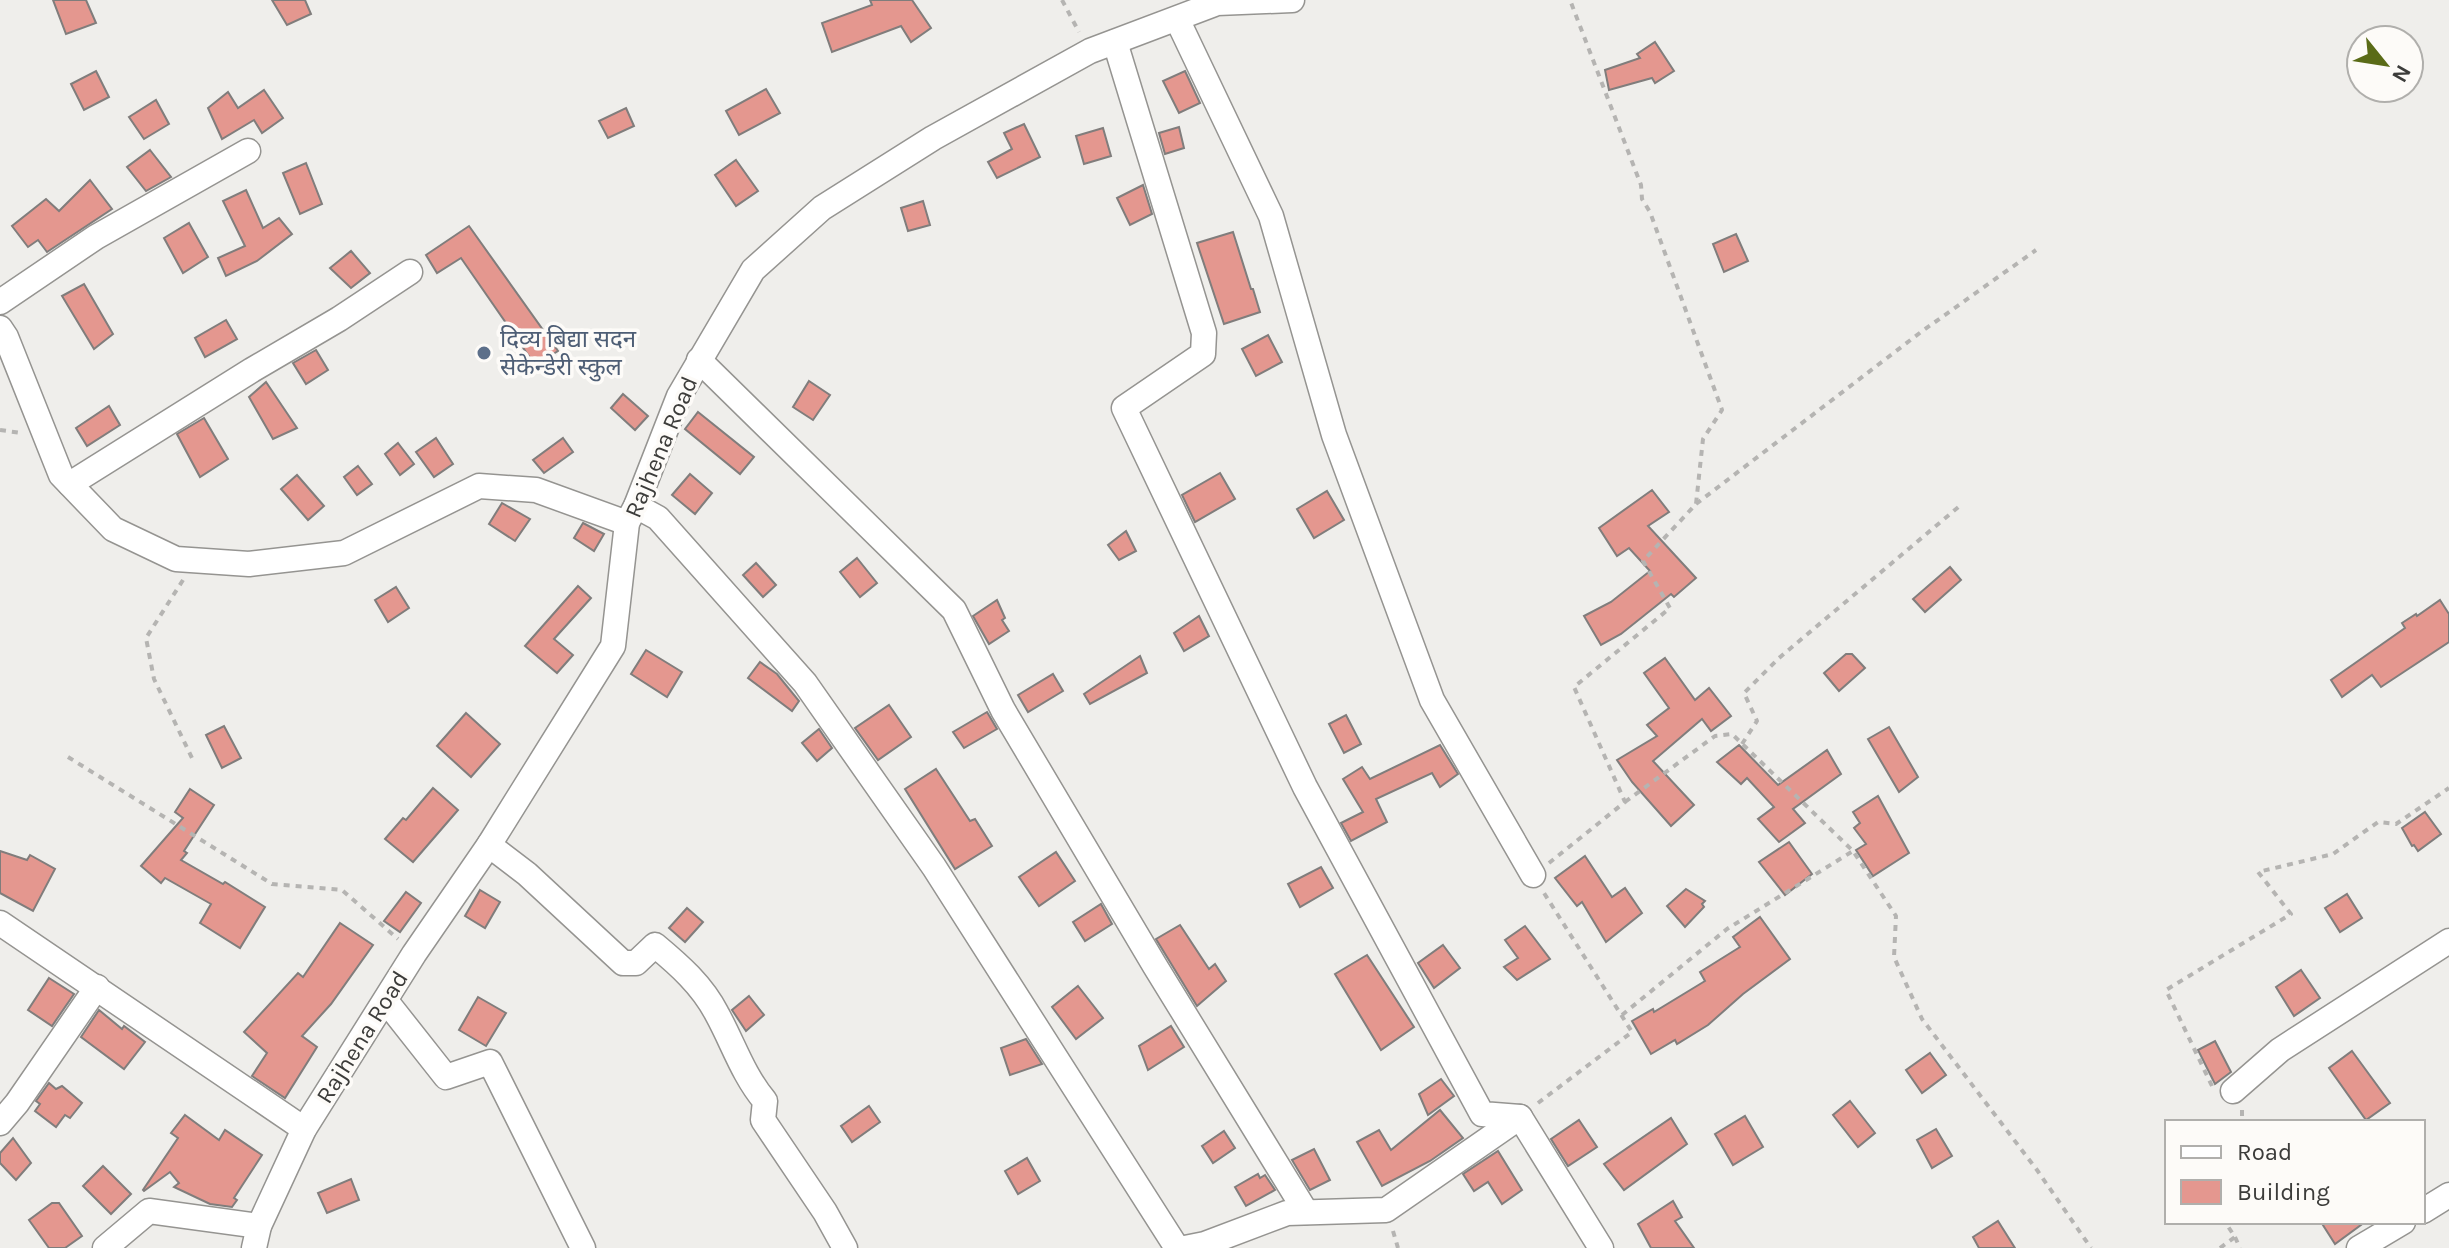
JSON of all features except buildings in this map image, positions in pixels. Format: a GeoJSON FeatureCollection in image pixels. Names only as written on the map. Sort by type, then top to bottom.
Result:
{"type":"FeatureCollection","features":[{"type":"Feature","properties":{"kind":"street","name":"Rajhena Road"},"geometry":{"type":"LineString","coordinates":[[257,1237],[304,1129],[414,954],[489,845],[613,646],[632,514],[679,396],[753,270],[822,208],[933,138],[1090,51],[1217,3],[1292,0]]}},
{"type":"Feature","properties":{"kind":"street"},"geometry":{"type":"LineString","coordinates":[[1177,19],[1271,216],[1334,435],[1432,700],[1533,875]]}},
{"type":"Feature","properties":{"kind":"street"},"geometry":{"type":"LineString","coordinates":[[1115,42],[1204,333],[1203,354],[1124,408],[1305,787],[1482,1114],[1520,1117]]}},
{"type":"Feature","properties":{"kind":"street"},"geometry":{"type":"LineString","coordinates":[[0,302],[96,237],[248,151]]}},
{"type":"Feature","properties":{"kind":"street"},"geometry":{"type":"LineString","coordinates":[[70,484],[410,272]]}},
{"type":"Feature","properties":{"kind":"street"},"geometry":{"type":"LineString","coordinates":[[0,328],[61,475],[113,529],[176,559],[249,564],[344,553],[479,486],[536,490],[658,518],[805,683],[934,867],[1177,1248]]}},
{"type":"Feature","properties":{"kind":"street"},"geometry":{"type":"LineString","coordinates":[[699,360],[954,610],[1003,710],[1306,1212]]}},
{"type":"Feature","properties":{"kind":"street"},"geometry":{"type":"LineString","coordinates":[[489,845],[527,874],[623,963],[636,963],[655,945],[690,974],[716,1011],[752,1086],[765,1101],[763,1120],[825,1212],[845,1248]]}},
{"type":"Feature","properties":{"kind":"street"},"geometry":{"type":"LineString","coordinates":[[0,923],[304,1129]]}},
{"type":"Feature","properties":{"kind":"street"},"geometry":{"type":"LineString","coordinates":[[2233,1091],[2280,1050],[2449,941]]}},
{"type":"Feature","properties":{"kind":"street"},"geometry":{"type":"LineString","coordinates":[[0,1123],[97,987]]}},
{"type":"Feature","properties":{"kind":"street"},"geometry":{"type":"LineString","coordinates":[[386,1001],[446,1077],[490,1062],[583,1248]]}},
{"type":"Feature","properties":{"kind":"street"},"geometry":{"type":"LineString","coordinates":[[1185,1248],[1205,1244],[1287,1213],[1386,1210],[1520,1117]]}},
{"type":"Feature","properties":{"kind":"street"},"geometry":{"type":"LineString","coordinates":[[1520,1117],[1601,1248]]}},
{"type":"Feature","properties":{"kind":"street"},"geometry":{"type":"LineString","coordinates":[[2425,1210],[2449,1195]]}},
{"type":"Feature","properties":{"kind":"street"},"geometry":{"type":"LineString","coordinates":[[105,1248],[149,1211],[257,1237]]}},
{"type":"Feature","properties":{"kind":"street"},"geometry":{"type":"LineString","coordinates":[[2359,1248],[2400,1224]]}},
{"type":"Feature","properties":{"kind":"path"},"geometry":{"type":"LineString","coordinates":[[1062,0],[1090,51]]}},
{"type":"Feature","properties":{"kind":"path"},"geometry":{"type":"LineString","coordinates":[[1570,0],[1722,410],[1703,439],[1696,504]]}},
{"type":"Feature","properties":{"kind":"path"},"geometry":{"type":"LineString","coordinates":[[1625,802],[1574,687],[1670,608],[1643,561],[1696,504],[1921,332],[2036,250]]}},
{"type":"Feature","properties":{"kind":"path"},"geometry":{"type":"LineString","coordinates":[[1742,744],[1757,721],[1744,693],[1779,658],[1962,504]]}},
{"type":"Feature","properties":{"kind":"path"},"geometry":{"type":"LineString","coordinates":[[192,758],[154,679],[146,638],[195,560]]}},
{"type":"Feature","properties":{"kind":"path"},"geometry":{"type":"LineString","coordinates":[[1520,1117],[1632,1032],[1533,875],[1715,736],[1732,734],[1853,851],[1896,916],[1894,957],[1922,1019],[2037,1170],[2091,1248]]}},
{"type":"Feature","properties":{"kind":"path"},"geometry":{"type":"LineString","coordinates":[[68,757],[272,884],[342,890],[414,954]]}},
{"type":"Feature","properties":{"kind":"path"},"geometry":{"type":"LineString","coordinates":[[2242,1120],[2242,1112],[2230,1083],[2212,1087],[2166,990],[2291,914],[2258,872],[2333,854],[2378,822],[2396,824],[2449,788]]}},
{"type":"Feature","properties":{"kind":"path"},"geometry":{"type":"LineString","coordinates":[[1622,1015],[1727,929],[1853,851]]}},
{"type":"Feature","properties":{"kind":"path"},"geometry":{"type":"LineString","coordinates":[[2226,1224],[2240,1248]]}},
{"type":"Feature","properties":{"kind":"path"},"geometry":{"type":"LineString","coordinates":[[2220,1248],[2235,1237]]}},
{"type":"Feature","properties":{"kind":"place","name":"दिव्य बिद्या सदन सेकेन्डेरी स्कुल"},"geometry":{"type":"Point","coordinates":[484,353]}}]}
